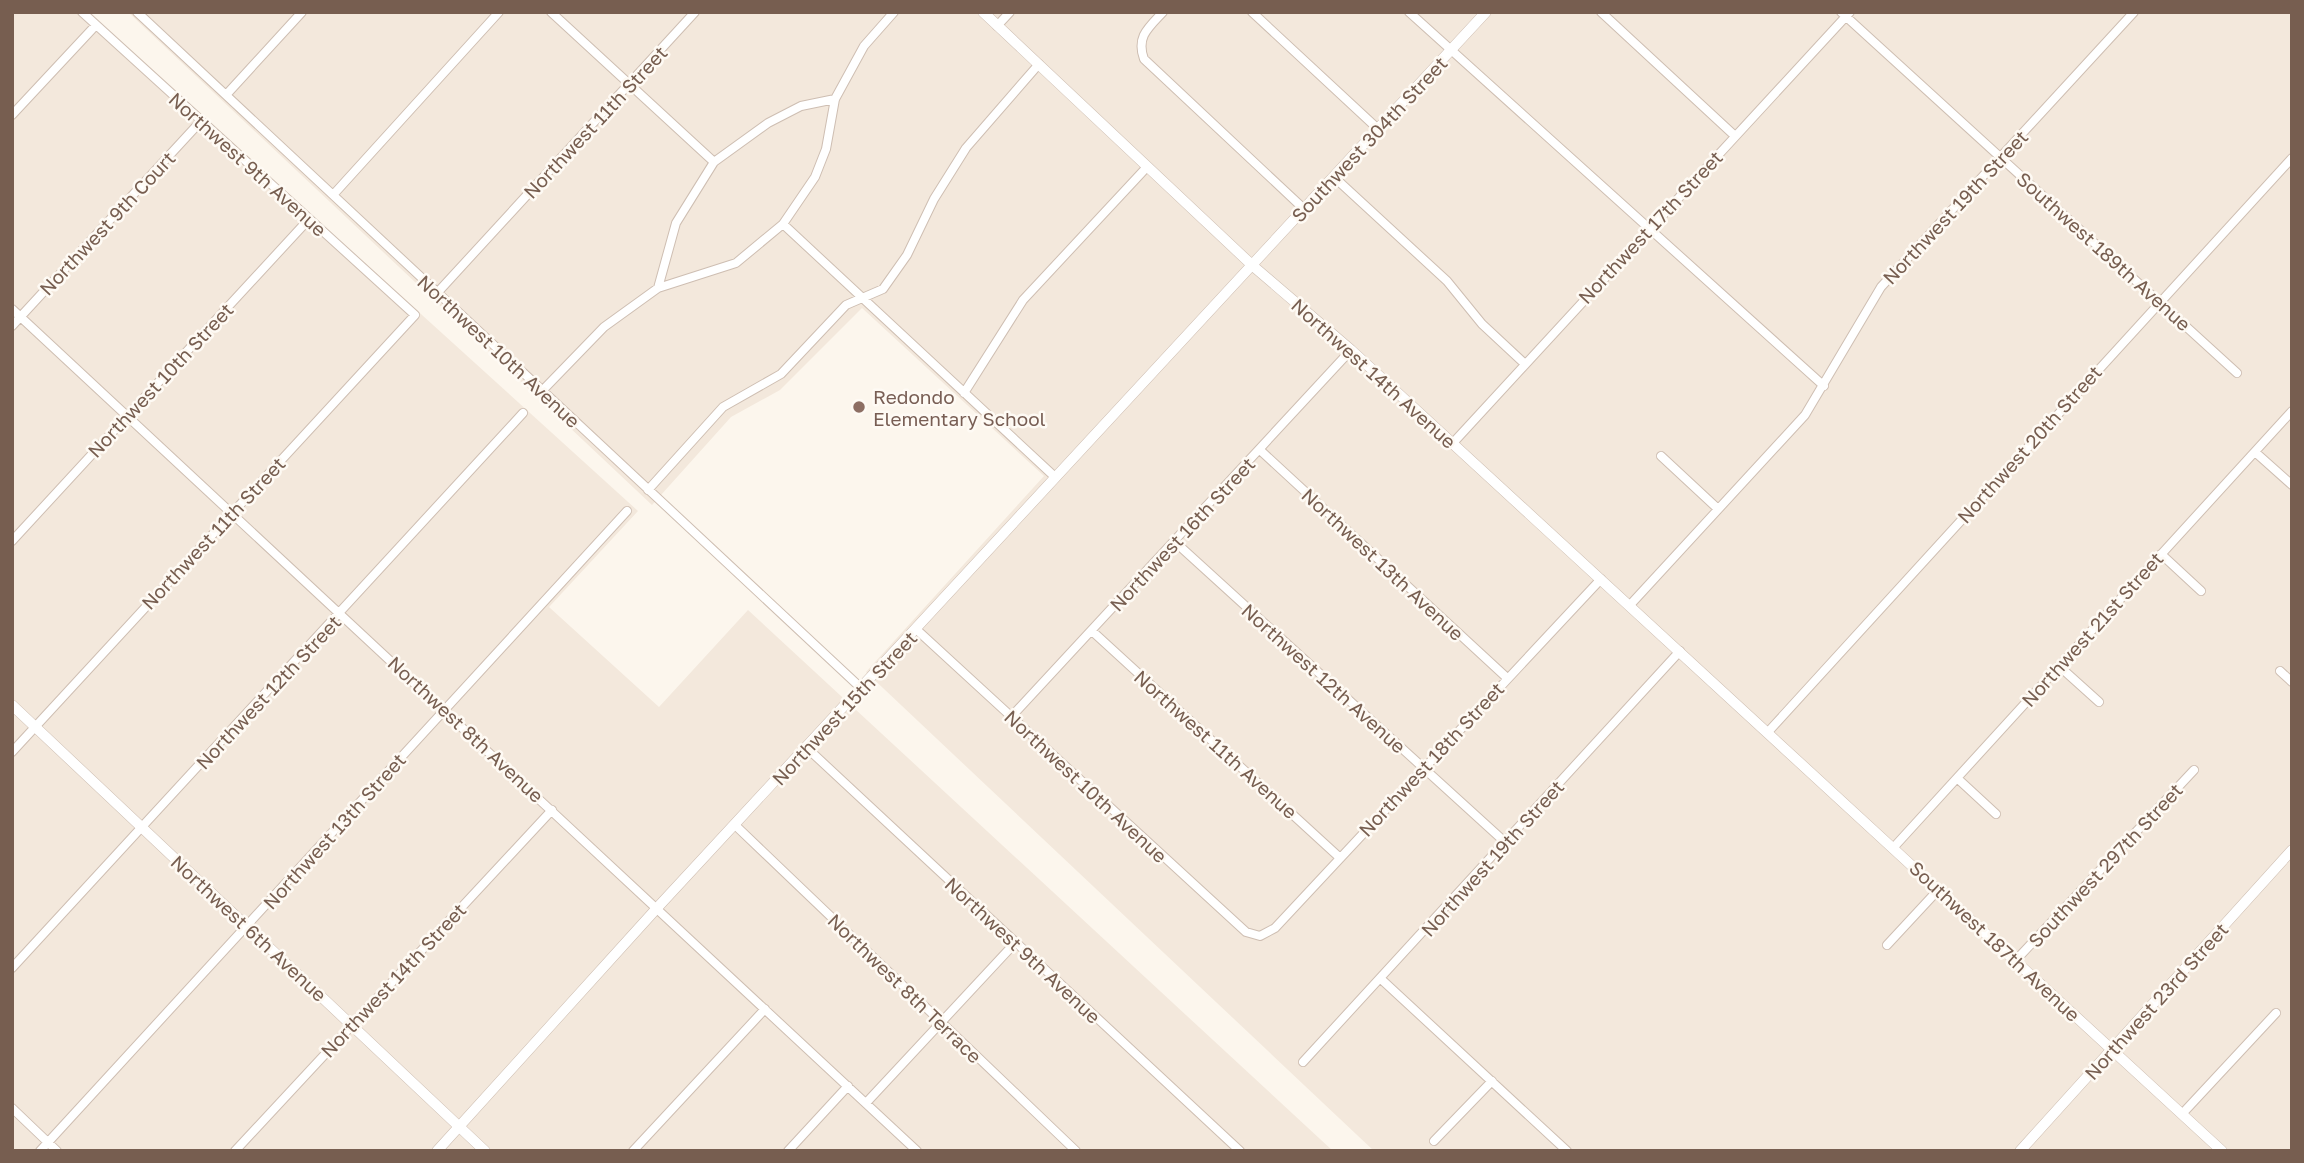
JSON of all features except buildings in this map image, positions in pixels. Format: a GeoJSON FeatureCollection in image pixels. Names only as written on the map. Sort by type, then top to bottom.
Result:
{"type":"FeatureCollection","features":[{"type":"Feature","properties":{"kind":"street","name":"Northwest 9th Avenue"},"geometry":{"type":"LineString","coordinates":[[82,12],[415,316]]}},
{"type":"Feature","properties":{"kind":"street","name":"Northwest 10th Avenue"},"geometry":{"type":"LineString","coordinates":[[137,12],[861,688]]}},
{"type":"Feature","properties":{"kind":"street"},"geometry":{"type":"LineString","coordinates":[[226,95],[302,12]]}},
{"type":"Feature","properties":{"kind":"street"},"geometry":{"type":"LineString","coordinates":[[333,195],[499,12]]}},
{"type":"Feature","properties":{"kind":"street"},"geometry":{"type":"LineString","coordinates":[[551,12],[715,162]]}},
{"type":"Feature","properties":{"kind":"street","name":"Northwest 11th Street"},"geometry":{"type":"LineString","coordinates":[[438,292],[695,12]]}},
{"type":"Feature","properties":{"kind":"street"},"geometry":{"type":"LineString","coordinates":[[541,392],[604,327],[658,288],[736,263],[783,225],[815,177],[826,149],[835,99],[864,46],[894,12]]}},
{"type":"Feature","properties":{"kind":"street","name":"Northwest 14th Avenue"},"geometry":{"type":"LineString","coordinates":[[983,12],[1146,168],[1350,350],[1768,732]]}},
{"type":"Feature","properties":{"kind":"street"},"geometry":{"type":"LineString","coordinates":[[997,26],[1010,12]]}},
{"type":"Feature","properties":{"kind":"street"},"geometry":{"type":"LineString","coordinates":[[1163,12],[1143,34],[1139,45],[1144,59],[1304,209]]}},
{"type":"Feature","properties":{"kind":"street"},"geometry":{"type":"LineString","coordinates":[[1252,12],[1378,129]]}},
{"type":"Feature","properties":{"kind":"street"},"geometry":{"type":"LineString","coordinates":[[1409,12],[1651,227],[1824,386]]}},
{"type":"Feature","properties":{"kind":"street","name":"Southwest 304th Street"},"geometry":{"type":"LineString","coordinates":[[1253,266],[1486,12]]}},
{"type":"Feature","properties":{"kind":"street"},"geometry":{"type":"LineString","coordinates":[[1601,12],[1735,136]]}},
{"type":"Feature","properties":{"kind":"street","name":"Northwest 19th Street"},"geometry":{"type":"LineString","coordinates":[[1630,605],[1805,415],[1881,288],[2134,12]]}},
{"type":"Feature","properties":{"kind":"street","name":"Northwest 17th Street"},"geometry":{"type":"LineString","coordinates":[[1452,444],[1846,14]]}},
{"type":"Feature","properties":{"kind":"street","name":"Southwest 189th Avenue"},"geometry":{"type":"LineString","coordinates":[[1846,14],[2237,373]]}},
{"type":"Feature","properties":{"kind":"street"},"geometry":{"type":"LineString","coordinates":[[12,116],[96,25]]}},
{"type":"Feature","properties":{"kind":"street"},"geometry":{"type":"LineString","coordinates":[[648,490],[723,407],[781,374],[846,305],[883,289],[907,255],[934,199],[966,148],[1039,64]]}},
{"type":"Feature","properties":{"kind":"street"},"geometry":{"type":"LineString","coordinates":[[658,288],[676,223],[715,162],[768,122],[801,106],[835,99]]}},
{"type":"Feature","properties":{"kind":"street","name":"Northwest 9th Court"},"geometry":{"type":"LineString","coordinates":[[12,326],[201,121]]}},
{"type":"Feature","properties":{"kind":"street","name":"Northwest 20th Street"},"geometry":{"type":"LineString","coordinates":[[1768,732],[2292,158]]}},
{"type":"Feature","properties":{"kind":"street"},"geometry":{"type":"LineString","coordinates":[[964,393],[1023,300],[1146,168]]}},
{"type":"Feature","properties":{"kind":"street"},"geometry":{"type":"LineString","coordinates":[[1334,177],[1447,281],[1482,324],[1525,364]]}},
{"type":"Feature","properties":{"kind":"street","name":"Northwest 10th Street"},"geometry":{"type":"LineString","coordinates":[[12,541],[309,219]]}},
{"type":"Feature","properties":{"kind":"street"},"geometry":{"type":"LineString","coordinates":[[783,225],[1055,477]]}},
{"type":"Feature","properties":{"kind":"street","name":"Northwest 15th Street"},"geometry":{"type":"LineString","coordinates":[[437,1151],[657,908],[1253,266]]}},
{"type":"Feature","properties":{"kind":"street","name":"Northwest 8th Avenue"},"geometry":{"type":"LineString","coordinates":[[12,309],[918,1151]]}},
{"type":"Feature","properties":{"kind":"street","name":"Northwest 11th Street"},"geometry":{"type":"LineString","coordinates":[[12,752],[415,316]]}},
{"type":"Feature","properties":{"kind":"street","name":"Northwest 16th Street"},"geometry":{"type":"LineString","coordinates":[[1011,717],[1350,350]]}},
{"type":"Feature","properties":{"kind":"street","name":"Northwest 21st Street"},"geometry":{"type":"LineString","coordinates":[[1894,847],[2292,411]]}},
{"type":"Feature","properties":{"kind":"street","name":"Northwest 12th Street"},"geometry":{"type":"LineString","coordinates":[[12,968],[523,413]]}},
{"type":"Feature","properties":{"kind":"street","name":"Northwest 13th Avenue"},"geometry":{"type":"LineString","coordinates":[[1260,450],[1506,677]]}},
{"type":"Feature","properties":{"kind":"street"},"geometry":{"type":"LineString","coordinates":[[2255,452],[2292,485]]}},
{"type":"Feature","properties":{"kind":"street"},"geometry":{"type":"LineString","coordinates":[[1661,456],[1718,509]]}},
{"type":"Feature","properties":{"kind":"street","name":"Northwest 13th Street"},"geometry":{"type":"LineString","coordinates":[[40,1151],[627,511]]}},
{"type":"Feature","properties":{"kind":"street","name":"Northwest 12th Avenue"},"geometry":{"type":"LineString","coordinates":[[1174,541],[1506,843]]}},
{"type":"Feature","properties":{"kind":"street"},"geometry":{"type":"LineString","coordinates":[[2161,554],[2202,591]]}},
{"type":"Feature","properties":{"kind":"street","name":"Northwest 18th Street"},"geometry":{"type":"LineString","coordinates":[[1259,936],[1275,928],[1506,677],[1601,579]]}},
{"type":"Feature","properties":{"kind":"street","name":"Northwest 10th Avenue"},"geometry":{"type":"LineString","coordinates":[[917,630],[1246,932],[1259,936]]}},
{"type":"Feature","properties":{"kind":"street","name":"Northwest 11th Avenue"},"geometry":{"type":"LineString","coordinates":[[1092,631],[1339,857]]}},
{"type":"Feature","properties":{"kind":"street","name":"Northwest 19th Street"},"geometry":{"type":"LineString","coordinates":[[1303,1062],[1680,651]]}},
{"type":"Feature","properties":{"kind":"street"},"geometry":{"type":"LineString","coordinates":[[2059,666],[2099,702]]}},
{"type":"Feature","properties":{"kind":"street"},"geometry":{"type":"LineString","coordinates":[[2280,671],[2292,682]]}},
{"type":"Feature","properties":{"kind":"street","name":"Northwest 6th Avenue"},"geometry":{"type":"LineString","coordinates":[[12,705],[485,1151]]}},
{"type":"Feature","properties":{"kind":"street","name":"Southwest 187th Avenue"},"geometry":{"type":"LineString","coordinates":[[1768,732],[2222,1151]]}},
{"type":"Feature","properties":{"kind":"street","name":"Northwest 9th Avenue"},"geometry":{"type":"LineString","coordinates":[[807,748],[1240,1151]]}},
{"type":"Feature","properties":{"kind":"street","name":"Southwest 297th Street"},"geometry":{"type":"LineString","coordinates":[[2016,960],[2194,770]]}},
{"type":"Feature","properties":{"kind":"street"},"geometry":{"type":"LineString","coordinates":[[1957,778],[1996,814]]}},
{"type":"Feature","properties":{"kind":"street","name":"Northwest 14th Street"},"geometry":{"type":"LineString","coordinates":[[235,1151],[552,810]]}},
{"type":"Feature","properties":{"kind":"street","name":"Northwest 8th Terrace"},"geometry":{"type":"LineString","coordinates":[[735,825],[1076,1151]]}},
{"type":"Feature","properties":{"kind":"street","name":"Northwest 23rd Street"},"geometry":{"type":"LineString","coordinates":[[2020,1151],[2292,850]]}},
{"type":"Feature","properties":{"kind":"street"},"geometry":{"type":"LineString","coordinates":[[1887,944],[1939,889]]}},
{"type":"Feature","properties":{"kind":"street"},"geometry":{"type":"LineString","coordinates":[[866,1103],[1015,943]]}},
{"type":"Feature","properties":{"kind":"street"},"geometry":{"type":"LineString","coordinates":[[1381,979],[1567,1151]]}},
{"type":"Feature","properties":{"kind":"street"},"geometry":{"type":"LineString","coordinates":[[633,1151],[765,1009]]}},
{"type":"Feature","properties":{"kind":"street"},"geometry":{"type":"LineString","coordinates":[[2182,1114],[2276,1013]]}},
{"type":"Feature","properties":{"kind":"street"},"geometry":{"type":"LineString","coordinates":[[1434,1142],[1492,1081]]}},
{"type":"Feature","properties":{"kind":"street"},"geometry":{"type":"LineString","coordinates":[[789,1151],[848,1086]]}},
{"type":"Feature","properties":{"kind":"street"},"geometry":{"type":"LineString","coordinates":[[12,1108],[57,1151]]}},
{"type":"Feature","properties":{"kind":"street"},"geometry":{"type":"LineString","coordinates":[[1223,1151],[1231,1142]]}},
{"type":"Feature","properties":{"kind":"shaded area"},"geometry":{"type":"Polygon","coordinates":[[[12,12],[88,12],[638,511],[549,607],[659,707],[748,610],[1333,1151],[12,1151],[12,12]]]}},
{"type":"Feature","properties":{"kind":"shaded area"},"geometry":{"type":"Polygon","coordinates":[[[128,12],[2292,12],[2292,1151],[1374,1151],[866,672],[1044,476],[862,308],[780,390],[731,417],[652,505],[128,12]]]}},
{"type":"Feature","properties":{"kind":"place","name":"Redondo Elementary School"},"geometry":{"type":"Point","coordinates":[859,407]}}]}
